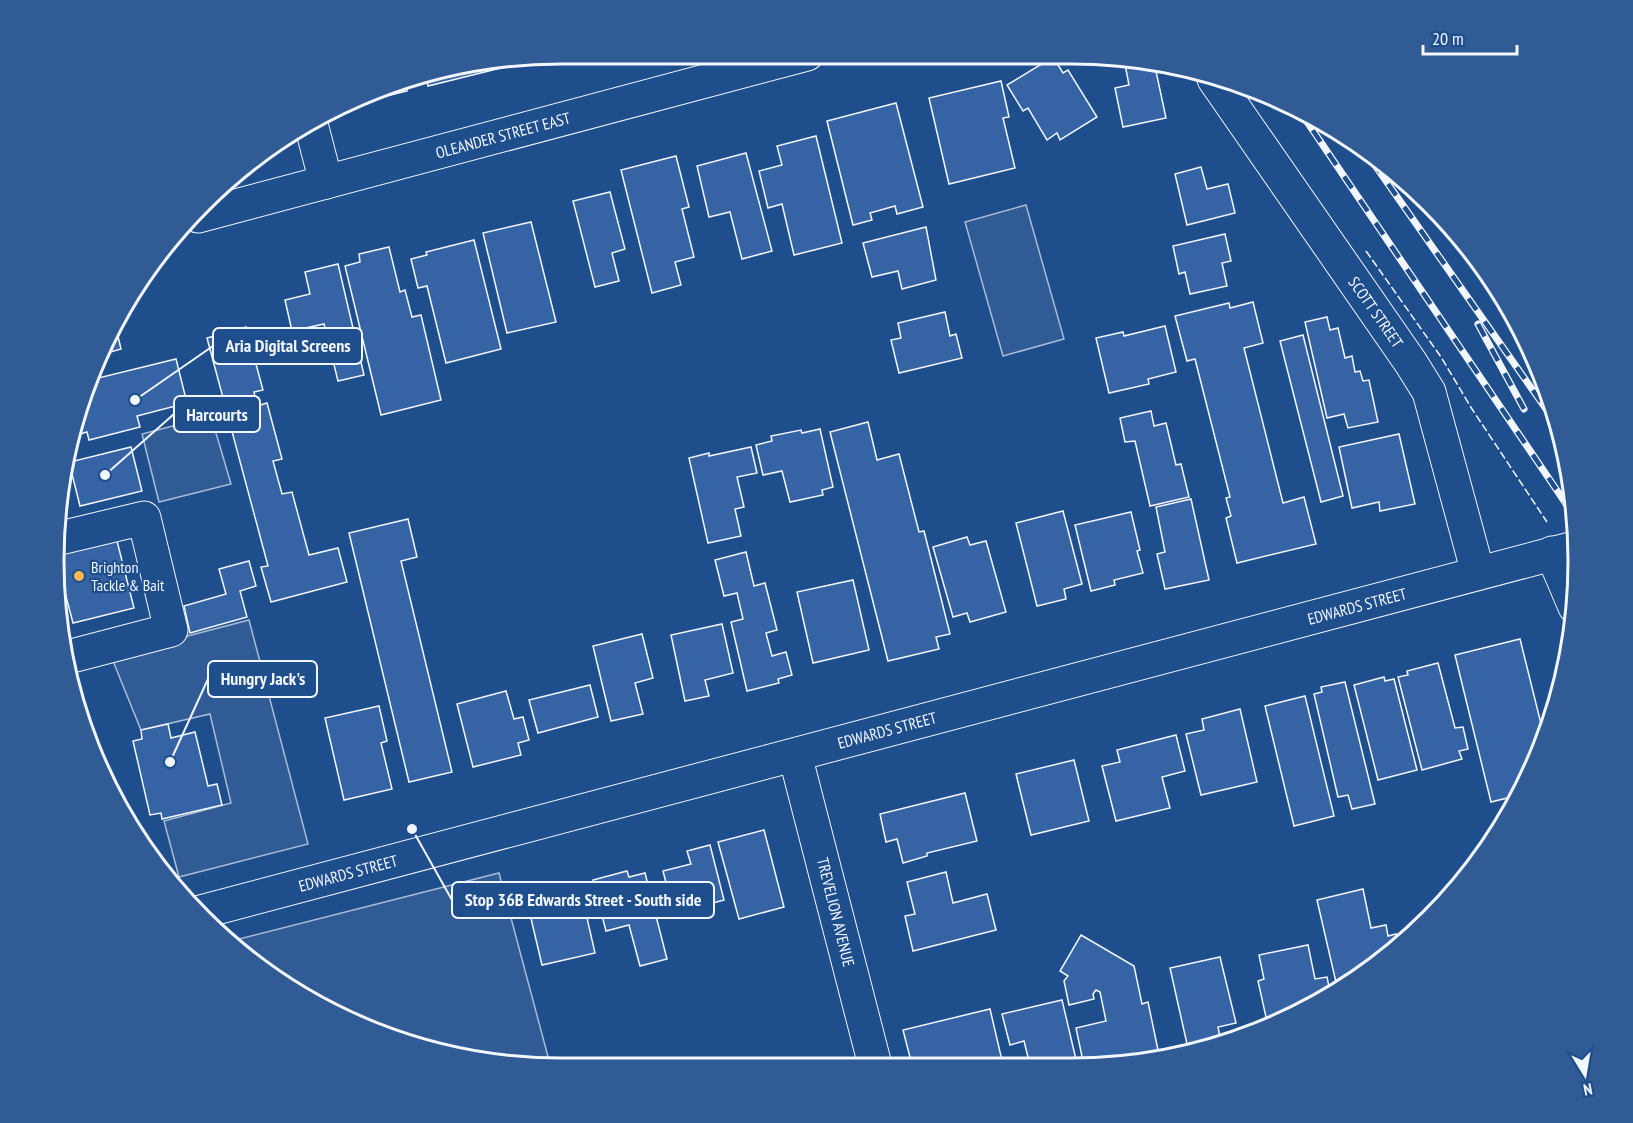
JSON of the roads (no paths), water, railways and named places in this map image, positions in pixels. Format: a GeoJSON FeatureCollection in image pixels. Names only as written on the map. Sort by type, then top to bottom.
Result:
{"type":"FeatureCollection","features":[{"type":"Feature","properties":{"kind":"street","name":"OLEANDER STREET EAST"},"geometry":{"type":"LineString","coordinates":[[207,214],[326,182],[714,66],[730,64]]}},
{"type":"Feature","properties":{"kind":"street","name":"SCOTT STREET"},"geometry":{"type":"LineString","coordinates":[[1220,87],[1429,392],[1478,573]]}},
{"type":"Feature","properties":{"kind":"street"},"geometry":{"type":"LineString","coordinates":[[313,131],[326,182]]}},
{"type":"Feature","properties":{"kind":"street"},"geometry":{"type":"LineString","coordinates":[[66,537],[144,518],[171,630],[74,655]]}},
{"type":"Feature","properties":{"kind":"street"},"geometry":{"type":"LineString","coordinates":[[1565,550],[1568,566]]}},
{"type":"Feature","properties":{"kind":"street","name":"EDWARDS STREET"},"geometry":{"type":"LineString","coordinates":[[207,910],[1565,550]]}},
{"type":"Feature","properties":{"kind":"street","name":"TREVELION AVENUE"},"geometry":{"type":"LineString","coordinates":[[795,754],[873,1058]]}},
{"type":"Feature","properties":{"kind":"railway"},"geometry":{"type":"LineString","coordinates":[[1310,126],[1564,501]]}},
{"type":"Feature","properties":{"kind":"railway"},"geometry":{"type":"LineString","coordinates":[[1379,172],[1543,404]]}},
{"type":"Feature","properties":{"kind":"railway"},"geometry":{"type":"LineString","coordinates":[[1478,324],[1524,409]]}},
{"type":"Feature","properties":{"kind":"place","name":"Aria Digital Screens"},"geometry":{"type":"Point","coordinates":[135,400]}},
{"type":"Feature","properties":{"kind":"place","name":"Harcourts"},"geometry":{"type":"Point","coordinates":[105,475]}},
{"type":"Feature","properties":{"kind":"place","name":"Brighton Tackle & Bait"},"geometry":{"type":"Point","coordinates":[79,576]}},
{"type":"Feature","properties":{"kind":"place","name":"Hungry Jack's"},"geometry":{"type":"Point","coordinates":[170,762]}},
{"type":"Feature","properties":{"kind":"place","name":"Stop 36B Edwards Street - South side"},"geometry":{"type":"Point","coordinates":[412,829]}}]}
